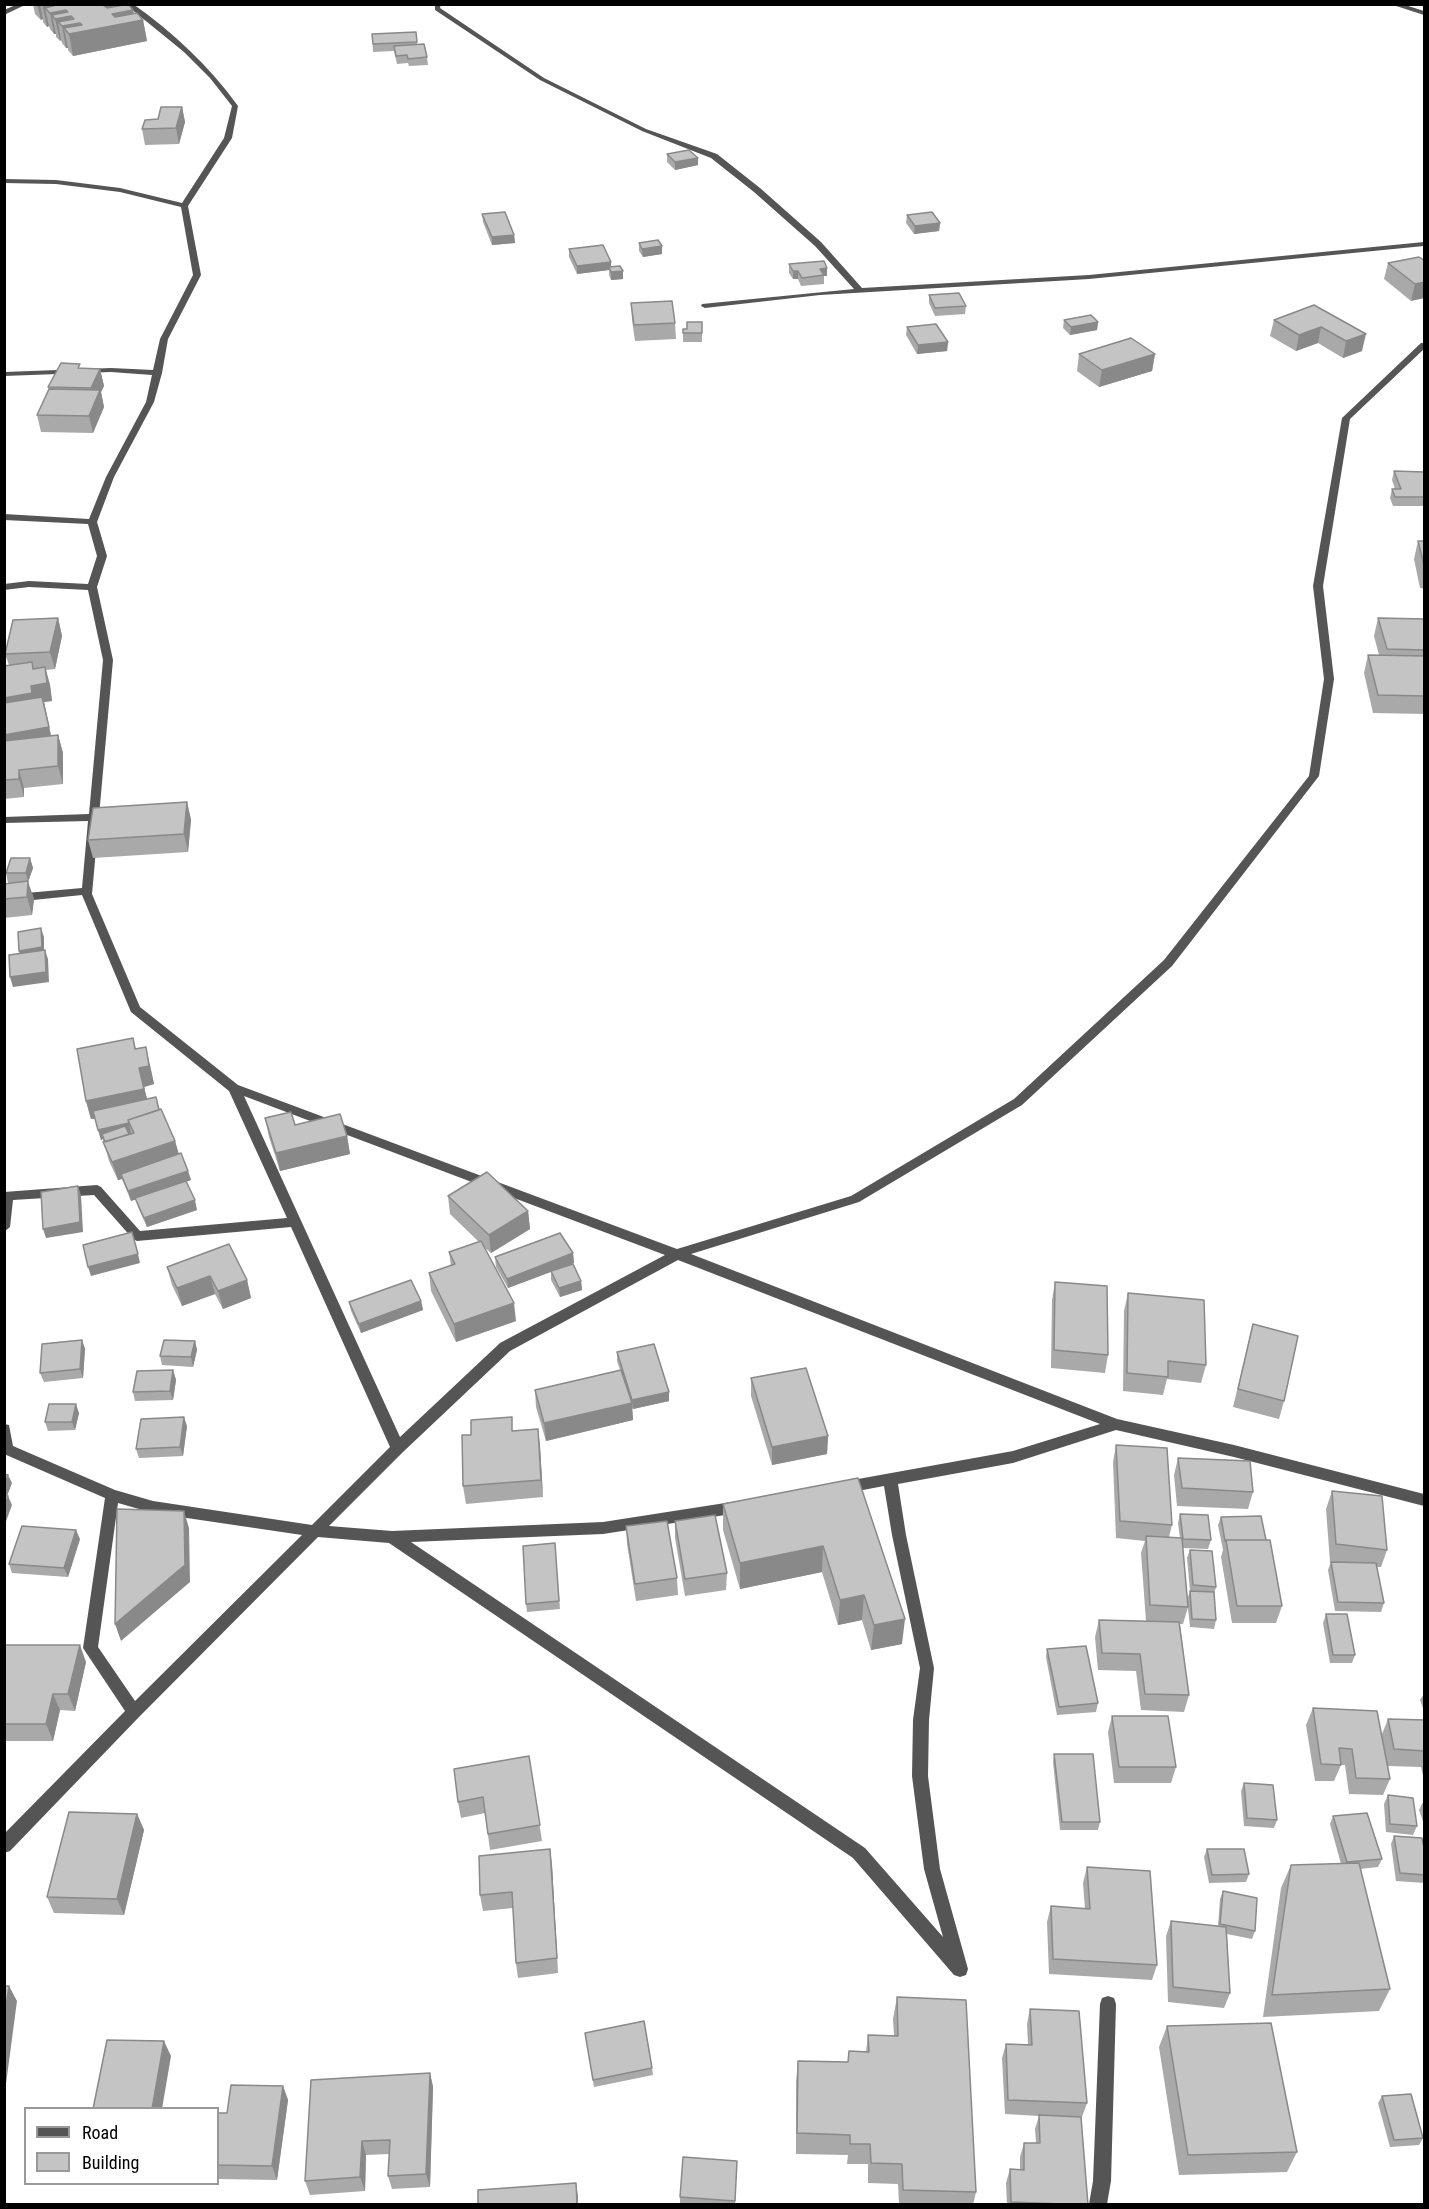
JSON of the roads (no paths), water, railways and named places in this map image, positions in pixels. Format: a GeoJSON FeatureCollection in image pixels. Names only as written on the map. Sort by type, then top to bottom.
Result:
{"type":"FeatureCollection","features":[{"type":"Feature","properties":{"kind":"street"},"geometry":{"type":"LineString","coordinates":[[4,13],[24,4]]}},
{"type":"Feature","properties":{"kind":"street"},"geometry":{"type":"LineString","coordinates":[[128,4],[161,26],[217,80],[236,106],[228,138],[184,206],[197,275],[164,339],[150,402],[110,477],[92,522],[102,556],[92,587],[108,660],[87,891],[135,1009],[234,1088],[677,1254],[1116,1424],[1234,1451],[1425,1500]]}},
{"type":"Feature","properties":{"kind":"street"},"geometry":{"type":"LineString","coordinates":[[438,4],[436,9],[543,79],[644,130],[714,156],[757,189],[818,244],[861,291]]}},
{"type":"Feature","properties":{"kind":"street"},"geometry":{"type":"LineString","coordinates":[[1393,4],[1425,13]]}},
{"type":"Feature","properties":{"kind":"street"},"geometry":{"type":"LineString","coordinates":[[4,181],[56,182],[120,190],[184,206]]}},
{"type":"Feature","properties":{"kind":"street"},"geometry":{"type":"LineString","coordinates":[[705,306],[820,293],[1089,277],[1425,244]]}},
{"type":"Feature","properties":{"kind":"street"},"geometry":{"type":"LineString","coordinates":[[4,1846],[134,1712],[398,1448],[505,1347],[677,1254],[855,1199],[1018,1102],[1168,963],[1314,776],[1329,679],[1318,586],[1346,418],[1425,345]]}},
{"type":"Feature","properties":{"kind":"street"},"geometry":{"type":"LineString","coordinates":[[4,374],[111,370],[158,373]]}},
{"type":"Feature","properties":{"kind":"street"},"geometry":{"type":"LineString","coordinates":[[4,518],[92,522]]}},
{"type":"Feature","properties":{"kind":"street"},"geometry":{"type":"LineString","coordinates":[[4,587],[29,584],[92,587]]}},
{"type":"Feature","properties":{"kind":"street"},"geometry":{"type":"LineString","coordinates":[[4,820],[94,816]]}},
{"type":"Feature","properties":{"kind":"street"},"geometry":{"type":"LineString","coordinates":[[4,899],[87,891]]}},
{"type":"Feature","properties":{"kind":"street"},"geometry":{"type":"LineString","coordinates":[[234,1088],[398,1448]]}},
{"type":"Feature","properties":{"kind":"street"},"geometry":{"type":"LineString","coordinates":[[4,1227],[7,1196],[97,1190],[137,1236],[295,1222]]}},
{"type":"Feature","properties":{"kind":"street"},"geometry":{"type":"LineString","coordinates":[[835,1490],[1013,1457],[1116,1424]]}},
{"type":"Feature","properties":{"kind":"street"},"geometry":{"type":"LineString","coordinates":[[4,1429],[5,1448],[112,1495],[153,1507],[315,1531],[392,1537],[603,1528],[758,1503]]}},
{"type":"Feature","properties":{"kind":"street"},"geometry":{"type":"LineString","coordinates":[[392,1537],[859,1853],[960,1969],[932,1869],[920,1776],[921,1720],[927,1668],[890,1480]]}},
{"type":"Feature","properties":{"kind":"street"},"geometry":{"type":"LineString","coordinates":[[112,1495],[85,1648],[134,1712]]}},
{"type":"Feature","properties":{"kind":"street"},"geometry":{"type":"LineString","coordinates":[[1098,2205],[1102,2181],[1108,2004]]}}]}
